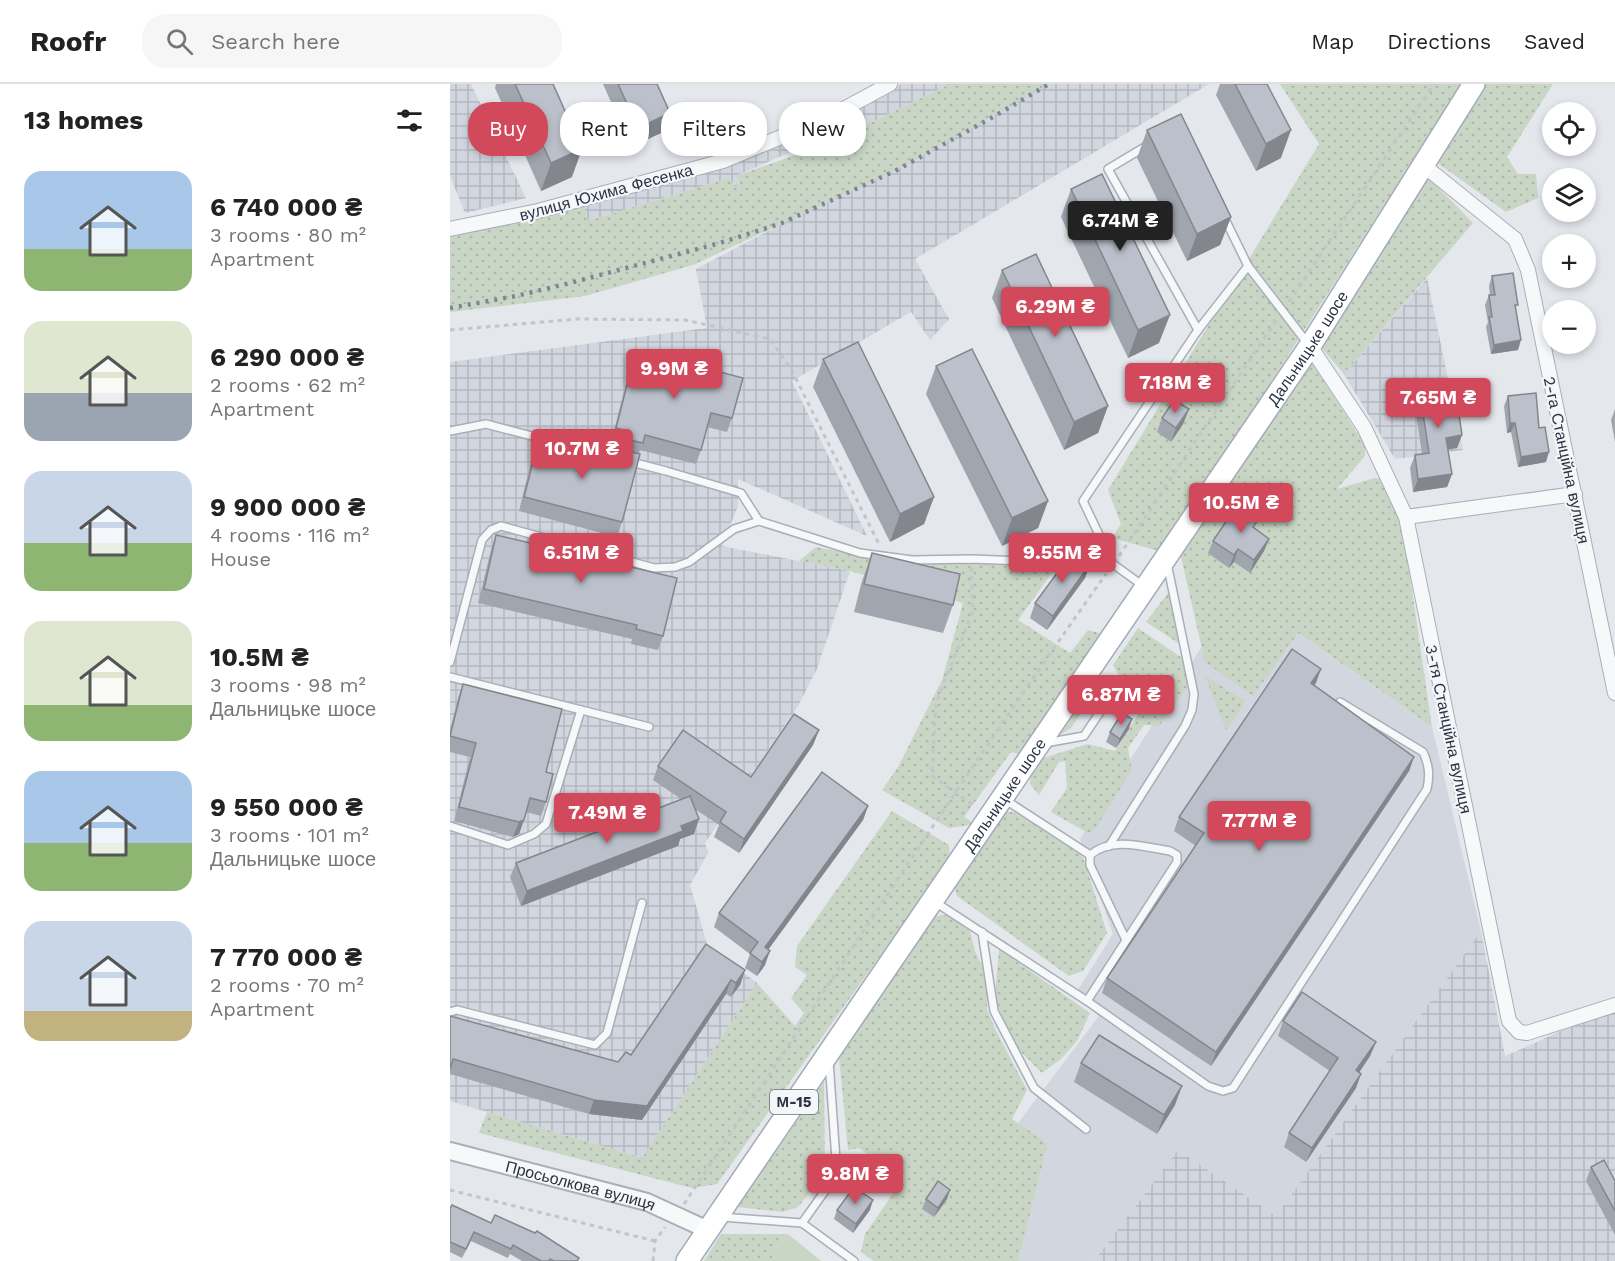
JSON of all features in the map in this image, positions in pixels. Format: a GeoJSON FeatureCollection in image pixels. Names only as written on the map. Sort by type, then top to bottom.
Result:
{"type":"FeatureCollection","features":[{"type":"Feature","properties":{"kind":"main road","name":"Дальницьке шосе"},"geometry":{"type":"LineString","coordinates":[[687,1261],[1310,346],[1474,84]]}},
{"type":"Feature","properties":{"kind":"street","name":"вулиця Юхима Фесенка"},"geometry":{"type":"LineString","coordinates":[[450,229],[538,211],[723,161],[826,118],[890,84]]}},
{"type":"Feature","properties":{"kind":"street","name":"2-га Станційна вулиця"},"geometry":{"type":"LineString","coordinates":[[1423,165],[1515,239],[1528,270],[1615,693]]}},
{"type":"Feature","properties":{"kind":"street","name":"3-тя Станційна вулиця"},"geometry":{"type":"LineString","coordinates":[[1310,346],[1364,427],[1406,517],[1509,1021],[1520,1032],[1527,1033],[1615,1005]]}},
{"type":"Feature","properties":{"kind":"street"},"geometry":{"type":"LineString","coordinates":[[1406,517],[1575,494]]}},
{"type":"Feature","properties":{"kind":"street","name":"Просьолкова вулиця"},"geometry":{"type":"LineString","coordinates":[[450,1150],[646,1202],[671,1221],[712,1223]]}},
{"type":"Feature","properties":{"kind":"lane"},"geometry":{"type":"LineString","coordinates":[[1153,142],[1108,169],[1198,330]]}},
{"type":"Feature","properties":{"kind":"lane"},"geometry":{"type":"LineString","coordinates":[[1222,212],[1248,266],[1310,346]]}},
{"type":"Feature","properties":{"kind":"lane"},"geometry":{"type":"LineString","coordinates":[[1146,588],[1113,564],[1083,501],[1198,330],[1248,266]]}},
{"type":"Feature","properties":{"kind":"lane"},"geometry":{"type":"LineString","coordinates":[[450,431],[486,424],[666,471],[741,493],[759,521]]}},
{"type":"Feature","properties":{"kind":"lane"},"geometry":{"type":"LineString","coordinates":[[450,662],[482,540],[491,530],[501,526],[654,568],[675,567],[689,562],[734,529],[759,521],[860,554],[912,560],[1113,564]]}},
{"type":"Feature","properties":{"kind":"lane"},"geometry":{"type":"LineString","coordinates":[[1109,846],[1185,726],[1192,710],[1194,694],[1166,558]]}},
{"type":"Feature","properties":{"kind":"lane"},"geometry":{"type":"LineString","coordinates":[[1040,745],[1084,735],[1108,700],[1090,670]]}},
{"type":"Feature","properties":{"kind":"lane"},"geometry":{"type":"LineString","coordinates":[[450,677],[649,727]]}},
{"type":"Feature","properties":{"kind":"lane"},"geometry":{"type":"LineString","coordinates":[[931,900],[1087,1002],[1208,1086],[1223,1091],[1233,1088],[1427,789],[1428,764],[1423,752],[1340,702]]}},
{"type":"Feature","properties":{"kind":"lane"},"geometry":{"type":"LineString","coordinates":[[450,826],[508,845],[523,841],[546,824],[581,710]]}},
{"type":"Feature","properties":{"kind":"lane"},"geometry":{"type":"LineString","coordinates":[[1002,798],[1090,855]]}},
{"type":"Feature","properties":{"kind":"lane"},"geometry":{"type":"LineString","coordinates":[[1087,1002],[1177,862],[1177,855],[1170,851],[1119,843],[1099,848],[1090,855]]}},
{"type":"Feature","properties":{"kind":"lane"},"geometry":{"type":"LineString","coordinates":[[1090,855],[1090,865],[1126,940]]}},
{"type":"Feature","properties":{"kind":"lane"},"geometry":{"type":"LineString","coordinates":[[450,1012],[457,1010],[595,1045],[608,1033],[642,903]]}},
{"type":"Feature","properties":{"kind":"lane"},"geometry":{"type":"LineString","coordinates":[[982,932],[994,1011],[1034,1088],[1086,1129]]}},
{"type":"Feature","properties":{"kind":"lane"},"geometry":{"type":"LineString","coordinates":[[802,1224],[837,1174],[828,1052]]}},
{"type":"Feature","properties":{"kind":"lane"},"geometry":{"type":"LineString","coordinates":[[712,1223],[802,1224],[854,1261]]}},
{"type":"Feature","properties":{"kind":"path"},"geometry":{"type":"LineString","coordinates":[[653,1261],[655,1241],[671,1221],[1434,84]]}},
{"type":"Feature","properties":{"kind":"path"},"geometry":{"type":"LineString","coordinates":[[450,330],[578,319],[686,320],[770,339],[791,369],[886,557]]}},
{"type":"Feature","properties":{"kind":"path"},"geometry":{"type":"LineString","coordinates":[[971,560],[973,611],[936,704],[932,776],[988,816]]}},
{"type":"Feature","properties":{"kind":"path"},"geometry":{"type":"LineString","coordinates":[[450,1190],[655,1241]]}},
{"type":"Feature","properties":{"kind":"shaded area"},"geometry":{"type":"Polygon","coordinates":[[[450,84],[471,84],[480,102],[468,102],[468,156],[506,156],[526,198],[465,213],[450,176],[450,84]]]}},
{"type":"Feature","properties":{"kind":"shaded area"},"geometry":{"type":"Polygon","coordinates":[[[901,84],[950,84],[866,125],[866,103],[901,84]]]}},
{"type":"Feature","properties":{"kind":"shaded area"},"geometry":{"type":"Polygon","coordinates":[[[1047,84],[1209,84],[915,259],[949,319],[930,340],[911,312],[792,381],[867,536],[738,479],[738,506],[722,546],[850,571],[817,669],[798,706],[705,843],[708,853],[690,885],[707,944],[757,983],[642,1158],[450,1101],[450,362],[707,328],[696,269],[1047,84]]]}},
{"type":"Feature","properties":{"kind":"shaded area"},"geometry":{"type":"Polygon","coordinates":[[[779,144],[779,156],[782,156],[736,176],[740,185],[735,187],[729,178],[588,221],[583,203],[701,175],[748,156],[767,156],[767,148],[779,144]]]}},
{"type":"Feature","properties":{"kind":"shaded area"},"geometry":{"type":"Polygon","coordinates":[[[1427,278],[1463,450],[1395,459],[1344,374],[1427,278]]]}},
{"type":"Feature","properties":{"kind":"shaded area"},"geometry":{"type":"Polygon","coordinates":[[[1237,591],[1432,727],[1481,931],[1276,1217],[1178,1150],[1094,1261],[1018,1261],[1048,1143],[1018,1123],[1099,1016],[1074,996],[1113,934],[1080,839],[1237,591]]]}},
{"type":"Feature","properties":{"kind":"shaded area"},"geometry":{"type":"Polygon","coordinates":[[[1481,931],[1505,1056],[1615,1004],[1615,1261],[1094,1261],[1178,1150],[1276,1216],[1481,931]]]}},
{"type":"Feature","properties":{"kind":"green space"},"geometry":{"type":"Polygon","coordinates":[[[950,84],[1050,84],[895,171],[693,265],[585,296],[450,312],[450,230],[583,203],[588,221],[729,178],[735,187],[740,184],[736,176],[792,156],[866,156],[866,125],[950,84]]]}},
{"type":"Feature","properties":{"kind":"green space"},"geometry":{"type":"Polygon","coordinates":[[[1280,84],[1461,84],[1163,552],[1112,538],[1121,524],[1108,490],[1319,144],[1280,84]]]}},
{"type":"Feature","properties":{"kind":"green space"},"geometry":{"type":"Polygon","coordinates":[[[1483,84],[1553,84],[1507,157],[1518,174],[1536,174],[1538,198],[1506,212],[1435,161],[1483,84]]]}},
{"type":"Feature","properties":{"kind":"green space"},"geometry":{"type":"Polygon","coordinates":[[[1425,174],[1473,223],[1344,374],[1320,346],[1425,174]]]}},
{"type":"Feature","properties":{"kind":"green space"},"geometry":{"type":"Polygon","coordinates":[[[1310,360],[1365,445],[1365,456],[1337,489],[1375,478],[1396,481],[1432,727],[1298,633],[1253,696],[1205,662],[1181,557],[1310,360]]]}},
{"type":"Feature","properties":{"kind":"green space"},"geometry":{"type":"Polygon","coordinates":[[[816,547],[921,567],[939,563],[1050,563],[1057,566],[1018,620],[1070,653],[1088,630],[1110,636],[1027,756],[1011,752],[964,817],[975,824],[949,828],[882,790],[898,767],[942,680],[963,603],[850,571],[799,561],[816,547]]]}},
{"type":"Feature","properties":{"kind":"green space"},"geometry":{"type":"Polygon","coordinates":[[[1171,589],[1183,646],[1146,622],[1171,589]]]}},
{"type":"Feature","properties":{"kind":"green space"},"geometry":{"type":"Polygon","coordinates":[[[1138,628],[1185,660],[1188,686],[1159,726],[1144,725],[1128,748],[1132,770],[1095,829],[1088,833],[1051,812],[1067,788],[1065,761],[1059,762],[1039,795],[1030,784],[1031,773],[1043,758],[1088,744],[1115,751],[1146,702],[1128,691],[1113,665],[1138,628]]]}},
{"type":"Feature","properties":{"kind":"green space"},"geometry":{"type":"Polygon","coordinates":[[[1205,676],[1246,701],[1226,730],[1205,676]]]}},
{"type":"Feature","properties":{"kind":"green space"},"geometry":{"type":"Polygon","coordinates":[[[1085,687],[1098,687],[1071,728],[1060,735],[1055,732],[1085,687]]]}},
{"type":"Feature","properties":{"kind":"green space"},"geometry":{"type":"Polygon","coordinates":[[[892,811],[949,845],[950,858],[717,1184],[692,1188],[479,1133],[487,1112],[642,1158],[757,983],[795,1026],[804,1013],[791,998],[807,975],[795,967],[797,946],[892,811]]]}},
{"type":"Feature","properties":{"kind":"green space"},"geometry":{"type":"Polygon","coordinates":[[[1002,812],[1016,812],[1027,816],[1083,857],[1107,933],[1083,971],[1069,976],[957,896],[954,885],[1002,812]]]}},
{"type":"Feature","properties":{"kind":"green space"},"geometry":{"type":"Polygon","coordinates":[[[942,915],[958,916],[968,922],[975,951],[987,977],[987,1010],[1027,1090],[1012,1119],[1048,1143],[1018,1261],[874,1261],[861,1252],[865,1234],[902,1181],[859,1148],[848,1150],[839,1057],[929,918],[942,915]]]}},
{"type":"Feature","properties":{"kind":"green space"},"geometry":{"type":"Polygon","coordinates":[[[999,949],[1090,1013],[1077,1041],[1061,1059],[1042,1073],[1015,1046],[1005,1026],[995,997],[999,949]]]}},
{"type":"Feature","properties":{"kind":"green space"},"geometry":{"type":"Polygon","coordinates":[[[824,1082],[825,1173],[798,1207],[783,1212],[738,1207],[824,1082]]]}},
{"type":"Feature","properties":{"kind":"green space"},"geometry":{"type":"Polygon","coordinates":[[[721,1234],[787,1234],[770,1261],[704,1261],[721,1234]]]}},
{"type":"Feature","properties":{"kind":"green space"},"geometry":{"type":"Polygon","coordinates":[[[788,1234],[821,1261],[770,1261],[788,1234]]]}},
{"type":"Feature","properties":{"kind":"building"},"geometry":{"type":"Polygon","coordinates":[[[515,84],[553,84],[561,102],[560,156],[566,156],[551,163],[548,156],[548,102],[523,102],[515,84]]]}},
{"type":"Feature","properties":{"kind":"building"},"geometry":{"type":"Polygon","coordinates":[[[618,84],[657,84],[665,102],[661,102],[661,117],[649,123],[649,102],[626,102],[618,84]]]}},
{"type":"Feature","properties":{"kind":"building"},"geometry":{"type":"Polygon","coordinates":[[[1235,84],[1267,84],[1291,130],[1266,144],[1235,84]]]}},
{"type":"Feature","properties":{"kind":"building"},"geometry":{"type":"Polygon","coordinates":[[[1181,114],[1231,217],[1197,234],[1147,130],[1181,114]]]}},
{"type":"Feature","properties":{"kind":"building"},"geometry":{"type":"Polygon","coordinates":[[[1102,174],[1170,315],[1138,330],[1071,189],[1102,174]]]}},
{"type":"Feature","properties":{"kind":"building"},"geometry":{"type":"Polygon","coordinates":[[[1036,254],[1108,406],[1074,422],[1002,270],[1036,254]]]}},
{"type":"Feature","properties":{"kind":"building"},"geometry":{"type":"Polygon","coordinates":[[[1513,273],[1518,305],[1515,305],[1521,340],[1494,345],[1489,317],[1492,317],[1489,295],[1495,295],[1492,276],[1513,273]]]}},
{"type":"Feature","properties":{"kind":"building"},"geometry":{"type":"Polygon","coordinates":[[[858,342],[934,497],[900,514],[823,359],[858,342]]]}},
{"type":"Feature","properties":{"kind":"building"},"geometry":{"type":"Polygon","coordinates":[[[972,349],[1048,501],[1012,518],[936,366],[972,349]]]}},
{"type":"Feature","properties":{"kind":"building"},"geometry":{"type":"Polygon","coordinates":[[[636,350],[743,378],[732,418],[711,413],[701,450],[645,435],[643,443],[621,438],[623,430],[616,428],[636,350]]]}},
{"type":"Feature","properties":{"kind":"building"},"geometry":{"type":"Polygon","coordinates":[[[1454,382],[1462,435],[1446,438],[1452,474],[1418,479],[1415,455],[1429,453],[1419,387],[1454,382]]]}},
{"type":"Feature","properties":{"kind":"building"},"geometry":{"type":"Polygon","coordinates":[[[1536,393],[1539,428],[1545,427],[1549,452],[1521,457],[1515,423],[1510,423],[1508,396],[1536,393]]]}},
{"type":"Feature","properties":{"kind":"building"},"geometry":{"type":"Polygon","coordinates":[[[1174,400],[1189,409],[1176,428],[1162,418],[1174,400]]]}},
{"type":"Feature","properties":{"kind":"building"},"geometry":{"type":"Polygon","coordinates":[[[539,439],[616,459],[618,449],[640,454],[622,522],[524,497],[539,439]]]}},
{"type":"Feature","properties":{"kind":"building"},"geometry":{"type":"Polygon","coordinates":[[[1237,505],[1258,520],[1253,527],[1269,539],[1254,560],[1238,549],[1234,555],[1213,541],[1237,505]]]}},
{"type":"Feature","properties":{"kind":"building"},"geometry":{"type":"Polygon","coordinates":[[[496,535],[677,578],[663,636],[636,629],[637,625],[484,589],[496,535]]]}},
{"type":"Feature","properties":{"kind":"building"},"geometry":{"type":"Polygon","coordinates":[[[872,553],[960,574],[953,605],[864,584],[872,553]]]}},
{"type":"Feature","properties":{"kind":"building"},"geometry":{"type":"Polygon","coordinates":[[[1071,554],[1076,554],[1090,564],[1053,616],[1035,603],[1071,554]]]}},
{"type":"Feature","properties":{"kind":"building"},"geometry":{"type":"Polygon","coordinates":[[[1292,649],[1321,669],[1311,683],[1414,757],[1216,1052],[1107,978],[1204,833],[1179,817],[1292,649]]]}},
{"type":"Feature","properties":{"kind":"building"},"geometry":{"type":"Polygon","coordinates":[[[463,684],[562,709],[546,772],[553,774],[546,802],[530,798],[524,820],[519,822],[459,807],[476,743],[450,736],[463,684]]]}},
{"type":"Feature","properties":{"kind":"building"},"geometry":{"type":"Polygon","coordinates":[[[1122,713],[1132,719],[1120,739],[1110,732],[1122,713]]]}},
{"type":"Feature","properties":{"kind":"building"},"geometry":{"type":"Polygon","coordinates":[[[794,714],[819,730],[744,839],[720,822],[726,812],[658,766],[683,730],[751,777],[794,714]]]}},
{"type":"Feature","properties":{"kind":"building"},"geometry":{"type":"Polygon","coordinates":[[[822,772],[868,806],[765,947],[770,951],[762,962],[750,953],[758,942],[719,913],[822,772]]]}},
{"type":"Feature","properties":{"kind":"building"},"geometry":{"type":"Polygon","coordinates":[[[690,796],[699,819],[681,826],[683,831],[527,891],[516,863],[690,796]]]}},
{"type":"Feature","properties":{"kind":"building"},"geometry":{"type":"Polygon","coordinates":[[[706,944],[745,970],[736,983],[731,980],[647,1106],[594,1100],[453,1059],[450,1069],[450,1016],[618,1062],[626,1052],[631,1055],[706,944]]]}},
{"type":"Feature","properties":{"kind":"building"},"geometry":{"type":"Polygon","coordinates":[[[1302,992],[1376,1042],[1356,1070],[1361,1074],[1312,1148],[1289,1133],[1338,1058],[1283,1021],[1302,992]]]}},
{"type":"Feature","properties":{"kind":"building"},"geometry":{"type":"Polygon","coordinates":[[[1099,1035],[1182,1086],[1164,1115],[1081,1063],[1099,1035]]]}},
{"type":"Feature","properties":{"kind":"building"},"geometry":{"type":"Polygon","coordinates":[[[1604,1160],[1615,1181],[1615,1211],[1591,1167],[1604,1160]]]}},
{"type":"Feature","properties":{"kind":"building"},"geometry":{"type":"Polygon","coordinates":[[[938,1181],[950,1190],[938,1208],[926,1199],[938,1181]]]}},
{"type":"Feature","properties":{"kind":"building"},"geometry":{"type":"Polygon","coordinates":[[[854,1187],[873,1200],[856,1224],[837,1210],[854,1187]]]}},
{"type":"Feature","properties":{"kind":"building"},"geometry":{"type":"Polygon","coordinates":[[[452,1205],[491,1223],[495,1215],[535,1233],[537,1231],[579,1258],[577,1261],[550,1259],[541,1261],[513,1245],[511,1249],[474,1232],[466,1249],[450,1242],[452,1205]]]}},
{"type":"Feature","properties":{"kind":"railway"},"geometry":{"type":"LineString","coordinates":[[450,308],[570,283],[720,243],[782,223],[895,171],[1049,84]]}}]}
